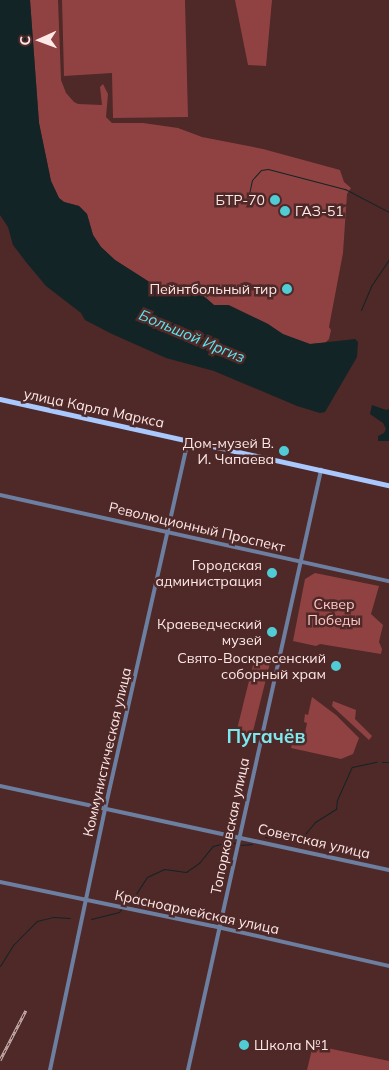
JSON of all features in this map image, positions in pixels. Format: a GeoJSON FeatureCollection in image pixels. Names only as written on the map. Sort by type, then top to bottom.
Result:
{"type":"FeatureCollection","features":[{"type":"Feature","properties":{"kind":"main road","name":"улица Карла Маркса"},"geometry":{"type":"LineString","coordinates":[[0,399],[389,485]]}},
{"type":"Feature","properties":{"kind":"street","name":"Коммунистическая улица"},"geometry":{"type":"LineString","coordinates":[[50,1070],[85,900],[188,440]]}},
{"type":"Feature","properties":{"kind":"street","name":"Топорковская улица"},"geometry":{"type":"LineString","coordinates":[[188,1070],[239,836],[282,653],[321,470]]}},
{"type":"Feature","properties":{"kind":"street","name":"Революционный Проспект"},"geometry":{"type":"LineString","coordinates":[[0,495],[389,581]]}},
{"type":"Feature","properties":{"kind":"street","name":"Советская улица"},"geometry":{"type":"LineString","coordinates":[[0,786],[239,836],[389,870]]}},
{"type":"Feature","properties":{"kind":"street","name":"Красноармейская улица"},"geometry":{"type":"LineString","coordinates":[[0,882],[389,966]]}},
{"type":"Feature","properties":{"kind":"green space"},"geometry":{"type":"Polygon","coordinates":[[[30,0],[58,0],[61,80],[66,93],[78,104],[102,105],[100,87],[103,84],[108,94],[106,117],[112,123],[143,123],[178,128],[202,137],[263,149],[340,170],[344,182],[351,188],[347,194],[343,253],[329,327],[331,330],[329,339],[325,343],[310,344],[283,335],[268,324],[229,305],[214,305],[199,292],[189,291],[179,286],[167,287],[151,283],[115,260],[101,247],[93,235],[87,214],[79,206],[64,202],[59,198],[51,181],[39,123],[30,0]]]}},
{"type":"Feature","properties":{"kind":"green space"},"geometry":{"type":"Polygon","coordinates":[[[62,0],[185,0],[188,117],[113,118],[112,73],[64,76],[62,0]]]}},
{"type":"Feature","properties":{"kind":"green space"},"geometry":{"type":"Polygon","coordinates":[[[235,0],[272,0],[266,66],[248,65],[235,0]]]}},
{"type":"Feature","properties":{"kind":"green space","name":"Сквер Победы"},"geometry":{"type":"Polygon","coordinates":[[[315,573],[379,586],[371,614],[383,625],[379,642],[382,649],[381,654],[320,644],[316,646],[293,641],[305,579],[315,573]]]}},
{"type":"Feature","properties":{"kind":"green space"},"geometry":{"type":"Polygon","coordinates":[[[255,657],[271,661],[252,735],[237,731],[255,657]]]}},
{"type":"Feature","properties":{"kind":"green space"},"geometry":{"type":"Polygon","coordinates":[[[312,697],[336,715],[359,738],[353,754],[341,759],[291,748],[294,736],[304,738],[307,723],[304,722],[305,714],[308,715],[312,697]]]}},
{"type":"Feature","properties":{"kind":"green space"},"geometry":{"type":"Polygon","coordinates":[[[333,701],[356,710],[355,719],[372,736],[369,740],[332,706],[333,701]]]}},
{"type":"Feature","properties":{"kind":"green space"},"geometry":{"type":"Polygon","coordinates":[[[313,1045],[389,1061],[389,1070],[307,1070],[313,1045]]]}},
{"type":"Feature","properties":{"kind":"water","name":"Большой Иргиз"},"geometry":{"type":"Polygon","coordinates":[[[0,0],[30,0],[39,123],[51,181],[59,198],[64,202],[79,206],[87,214],[93,235],[101,247],[115,260],[151,283],[167,287],[179,286],[189,291],[199,292],[214,305],[228,305],[268,324],[283,334],[310,344],[355,339],[358,342],[357,357],[325,412],[320,413],[297,406],[214,371],[166,358],[112,334],[85,320],[81,313],[46,286],[26,262],[13,245],[8,227],[0,215],[0,0]]]}},
{"type":"Feature","properties":{"kind":"water"},"geometry":{"type":"Polygon","coordinates":[[[372,405],[386,410],[389,409],[389,441],[378,441],[378,436],[384,433],[386,429],[383,423],[370,414],[372,405]]]}},
{"type":"Feature","properties":{"kind":"waterway"},"geometry":{"type":"LineString","coordinates":[[249,194],[252,180],[261,170],[268,169],[345,189],[389,212]]}},
{"type":"Feature","properties":{"kind":"waterway"},"geometry":{"type":"LineString","coordinates":[[361,310],[371,286],[389,259]]}},
{"type":"Feature","properties":{"kind":"waterway"},"geometry":{"type":"LineString","coordinates":[[265,837],[291,840],[305,834],[315,822],[336,809],[337,800],[352,767],[376,762]]}},
{"type":"Feature","properties":{"kind":"waterway"},"geometry":{"type":"LineString","coordinates":[[382,762],[389,762]]}},
{"type":"Feature","properties":{"kind":"waterway"},"geometry":{"type":"LineString","coordinates":[[125,905],[132,900],[147,877],[164,869],[186,872],[199,863],[213,846],[228,842],[235,843]]}},
{"type":"Feature","properties":{"kind":"waterway"},"geometry":{"type":"LineString","coordinates":[[241,845],[252,844]]}},
{"type":"Feature","properties":{"kind":"waterway"},"geometry":{"type":"LineString","coordinates":[[91,919],[119,912],[122,908]]}},
{"type":"Feature","properties":{"kind":"waterway"},"geometry":{"type":"LineString","coordinates":[[0,966],[13,945],[37,921],[53,917],[70,918]]}},
{"type":"Feature","properties":{"kind":"railway"},"geometry":{"type":"LineString","coordinates":[[0,1060],[26,1010]]}},
{"type":"Feature","properties":{"kind":"place","name":"БТР-70"},"geometry":{"type":"Point","coordinates":[275,200]}},
{"type":"Feature","properties":{"kind":"place","name":"ГАЗ-51"},"geometry":{"type":"Point","coordinates":[285,211]}},
{"type":"Feature","properties":{"kind":"place","name":"Пейнтбольный тир"},"geometry":{"type":"Point","coordinates":[287,289]}},
{"type":"Feature","properties":{"kind":"place","name":"Дом-музей В. И. Чапаева"},"geometry":{"type":"Point","coordinates":[284,451]}},
{"type":"Feature","properties":{"kind":"place","name":"Городская администрация"},"geometry":{"type":"Point","coordinates":[272,573]}},
{"type":"Feature","properties":{"kind":"place","name":"Краеведческий музей"},"geometry":{"type":"Point","coordinates":[272,632]}},
{"type":"Feature","properties":{"kind":"place","name":"Свято-Воскресенский соборный храм"},"geometry":{"type":"Point","coordinates":[336,666]}},
{"type":"Feature","properties":{"kind":"place","name":"Школа №1"},"geometry":{"type":"Point","coordinates":[244,1045]}},
{"type":"Feature","properties":{"kind":"district","name":"Пугачёв"},"geometry":{"type":"Point","coordinates":[266,737]}}]}
